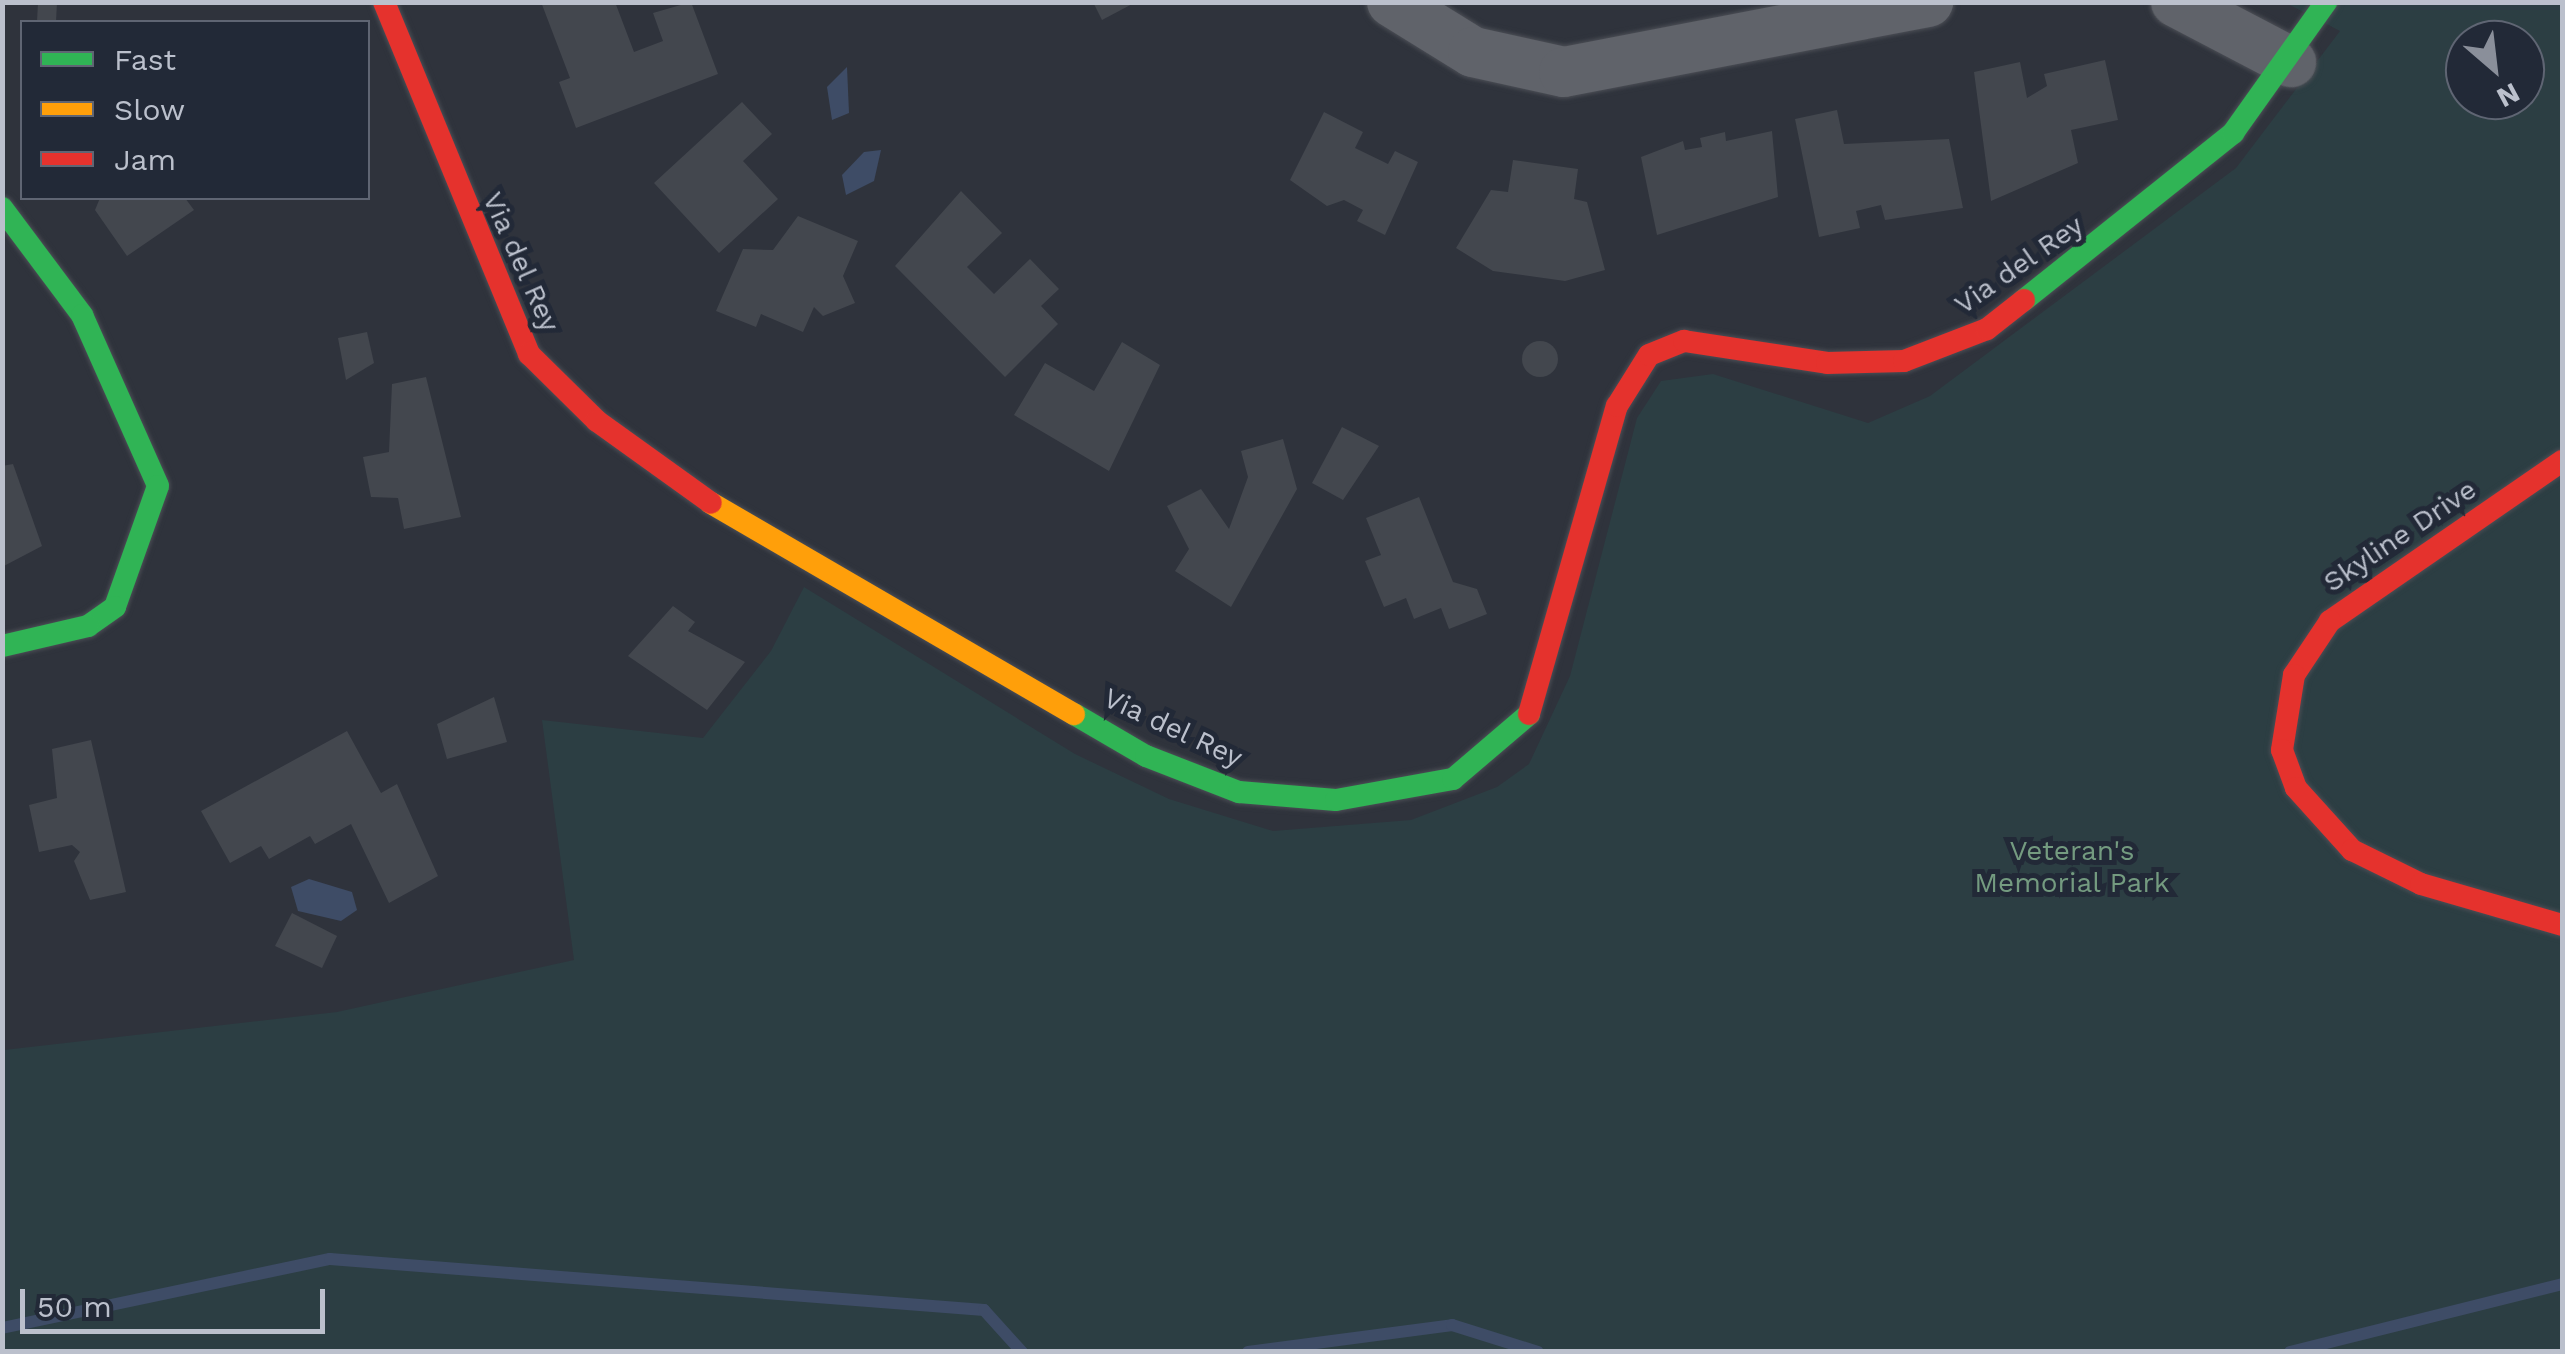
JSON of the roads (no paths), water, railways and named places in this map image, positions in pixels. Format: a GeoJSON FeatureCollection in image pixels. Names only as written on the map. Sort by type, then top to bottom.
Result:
{"type":"FeatureCollection","features":[{"type":"Feature","properties":{"kind":"street","name":"Via del Rey"},"geometry":{"type":"LineString","coordinates":[[384,2],[508,319],[529,354],[598,421],[700,496],[1146,756],[1240,792],[1336,800],[1453,778],[1531,713],[1617,406],[1650,355],[1684,341],[1827,363],[1942,351],[1988,329],[2170,188],[2234,133],[2291,62],[2326,2]]}},
{"type":"Feature","properties":{"kind":"street"},"geometry":{"type":"LineString","coordinates":[[1392,2],[1472,52],[1564,72],[1928,2]]}},
{"type":"Feature","properties":{"kind":"street"},"geometry":{"type":"LineString","coordinates":[[2176,2],[2291,62]]}},
{"type":"Feature","properties":{"kind":"street"},"geometry":{"type":"LineString","coordinates":[[2,208],[82,315],[158,486],[145,543],[115,607],[88,626],[2,646]]}},
{"type":"Feature","properties":{"kind":"street","name":"Skyline Drive"},"geometry":{"type":"LineString","coordinates":[[2562,462],[2330,621],[2294,675],[2282,750],[2296,788],[2352,850],[2420,884],[2562,925]]}},
{"type":"Feature","properties":{"kind":"water"},"geometry":{"type":"Polygon","coordinates":[[[847,67],[849,113],[832,120],[827,87],[847,67]]]}},
{"type":"Feature","properties":{"kind":"water"},"geometry":{"type":"Polygon","coordinates":[[[881,150],[874,181],[846,195],[842,175],[864,152],[881,150]]]}},
{"type":"Feature","properties":{"kind":"water"},"geometry":{"type":"Polygon","coordinates":[[[309,879],[352,892],[357,910],[341,921],[298,911],[291,887],[309,879]]]}},
{"type":"Feature","properties":{"kind":"waterway"},"geometry":{"type":"LineString","coordinates":[[2,1328],[330,1259],[984,1310],[1022,1352]]}},
{"type":"Feature","properties":{"kind":"waterway"},"geometry":{"type":"LineString","coordinates":[[2290,1352],[2562,1284]]}},
{"type":"Feature","properties":{"kind":"waterway"},"geometry":{"type":"LineString","coordinates":[[1248,1352],[1452,1325],[1538,1352]]}},
{"type":"Feature","properties":{"kind":"park label","name":"Veteran's Memorial Park"},"geometry":{"type":"Point","coordinates":[2072,867]}}]}
